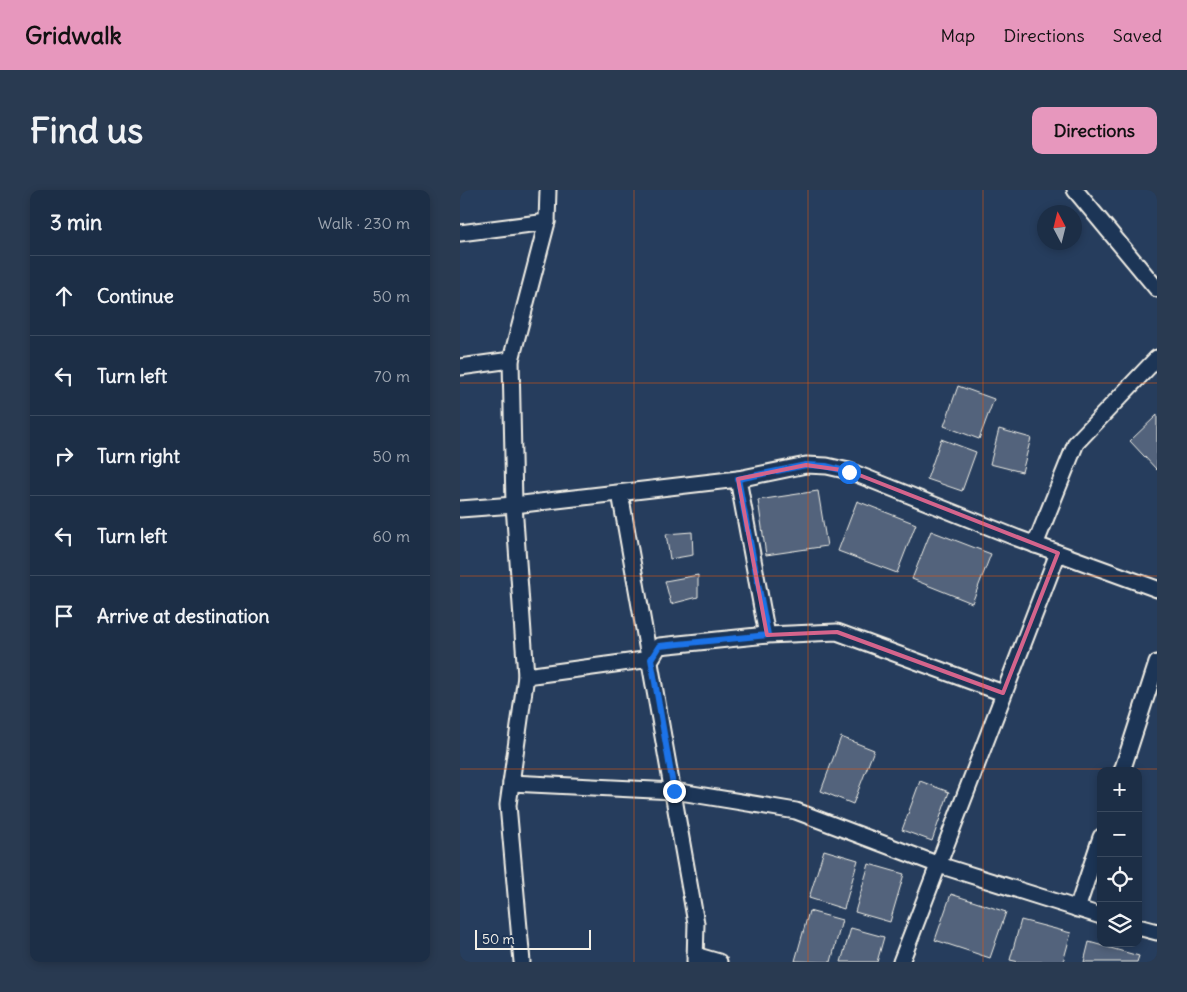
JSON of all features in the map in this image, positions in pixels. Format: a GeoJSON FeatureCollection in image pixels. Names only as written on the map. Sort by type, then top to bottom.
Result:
{"type":"FeatureCollection","features":[{"type":"Feature","properties":{"kind":"street"},"geometry":{"type":"LineString","coordinates":[[522,962],[508,805],[526,676],[514,505],[511,360],[547,222],[548,190]]}},
{"type":"Feature","properties":{"kind":"street"},"geometry":{"type":"LineString","coordinates":[[1075,190],[1157,289]]}},
{"type":"Feature","properties":{"kind":"street"},"geometry":{"type":"LineString","coordinates":[[460,233],[547,222]]}},
{"type":"Feature","properties":{"kind":"street"},"geometry":{"type":"LineString","coordinates":[[1035,545],[1076,444],[1157,358]]}},
{"type":"Feature","properties":{"kind":"street"},"geometry":{"type":"LineString","coordinates":[[460,367],[511,360]]}},
{"type":"Feature","properties":{"kind":"street"},"geometry":{"type":"LineString","coordinates":[[460,509],[514,505],[738,479],[806,465],[834,468],[849,472],[1035,545],[1157,589]]}},
{"type":"Feature","properties":{"kind":"street"},"geometry":{"type":"LineString","coordinates":[[738,479],[768,635]]}},
{"type":"Feature","properties":{"kind":"street"},"geometry":{"type":"LineString","coordinates":[[620,493],[651,659],[696,923],[695,958],[719,962]]}},
{"type":"Feature","properties":{"kind":"street"},"geometry":{"type":"LineString","coordinates":[[901,962],[940,865],[1003,693],[1058,553]]}},
{"type":"Feature","properties":{"kind":"street"},"geometry":{"type":"LineString","coordinates":[[651,659],[659,646],[768,635],[837,632],[1003,693]]}},
{"type":"Feature","properties":{"kind":"street"},"geometry":{"type":"LineString","coordinates":[[526,676],[651,659]]}},
{"type":"Feature","properties":{"kind":"street"},"geometry":{"type":"LineString","coordinates":[[1123,767],[1157,663]]}},
{"type":"Feature","properties":{"kind":"street"},"geometry":{"type":"LineString","coordinates":[[511,783],[674,791],[796,811],[940,865],[1097,915]]}},
{"type":"Feature","properties":{"kind":"street"},"geometry":{"type":"LineString","coordinates":[[1078,909],[1097,850]]}},
{"type":"Feature","properties":{"kind":"street"},"geometry":{"type":"LineString","coordinates":[[1142,928],[1157,932]]}},
{"type":"Feature","properties":{"kind":"highlighted area"},"geometry":{"type":"Polygon","coordinates":[[[806,465],[849,471],[1058,553],[1003,693],[837,632],[767,635],[738,479],[806,465]]]}},
{"type":"Feature","properties":{"kind":"building"},"geometry":{"type":"Polygon","coordinates":[[[958,386],[994,399],[979,439],[944,426],[958,386]]]}},
{"type":"Feature","properties":{"kind":"building"},"geometry":{"type":"Polygon","coordinates":[[[1157,415],[1157,470],[1130,441],[1157,415]]]}},
{"type":"Feature","properties":{"kind":"building"},"geometry":{"type":"Polygon","coordinates":[[[999,429],[1031,438],[1022,472],[990,464],[999,429]]]}},
{"type":"Feature","properties":{"kind":"building"},"geometry":{"type":"Polygon","coordinates":[[[941,439],[976,452],[962,491],[927,479],[941,439]]]}},
{"type":"Feature","properties":{"kind":"building"},"geometry":{"type":"Polygon","coordinates":[[[818,491],[827,546],[766,555],[758,500],[818,491]]]}},
{"type":"Feature","properties":{"kind":"building"},"geometry":{"type":"Polygon","coordinates":[[[857,501],[916,524],[897,573],[838,551],[857,501]]]}},
{"type":"Feature","properties":{"kind":"building"},"geometry":{"type":"Polygon","coordinates":[[[931,531],[991,554],[972,603],[912,579],[931,531]]]}},
{"type":"Feature","properties":{"kind":"building"},"geometry":{"type":"Polygon","coordinates":[[[692,532],[693,555],[670,559],[666,534],[692,532]]]}},
{"type":"Feature","properties":{"kind":"building"},"geometry":{"type":"Polygon","coordinates":[[[698,575],[698,597],[671,604],[665,581],[698,575]]]}},
{"type":"Feature","properties":{"kind":"building"},"geometry":{"type":"Polygon","coordinates":[[[841,737],[874,750],[853,804],[821,791],[841,737]]]}},
{"type":"Feature","properties":{"kind":"building"},"geometry":{"type":"Polygon","coordinates":[[[920,781],[949,792],[932,841],[902,830],[920,781]]]}},
{"type":"Feature","properties":{"kind":"building"},"geometry":{"type":"Polygon","coordinates":[[[824,850],[858,860],[844,909],[809,898],[824,850]]]}},
{"type":"Feature","properties":{"kind":"building"},"geometry":{"type":"Polygon","coordinates":[[[869,864],[904,874],[890,922],[855,912],[869,864]]]}},
{"type":"Feature","properties":{"kind":"building"},"geometry":{"type":"Polygon","coordinates":[[[951,894],[1006,912],[990,958],[935,940],[951,894]]]}},
{"type":"Feature","properties":{"kind":"building"},"geometry":{"type":"Polygon","coordinates":[[[809,911],[842,920],[831,962],[795,961],[809,911]]]}},
{"type":"Feature","properties":{"kind":"building"},"geometry":{"type":"Polygon","coordinates":[[[1021,920],[1071,933],[1063,962],[1019,962],[1010,960],[1021,920]]]}},
{"type":"Feature","properties":{"kind":"building"},"geometry":{"type":"Polygon","coordinates":[[[851,928],[884,937],[877,962],[841,962],[851,928]]]}},
{"type":"Feature","properties":{"kind":"building"},"geometry":{"type":"Polygon","coordinates":[[[1089,942],[1097,944],[1097,947],[1107,947],[1139,956],[1137,962],[1084,962],[1089,942]]]}},
{"type":"Feature","properties":{"kind":"route"},"geometry":{"type":"LineString","coordinates":[[674,791],[651,659],[659,646],[768,635],[738,479],[806,465],[826,466],[849,472]]}}]}
